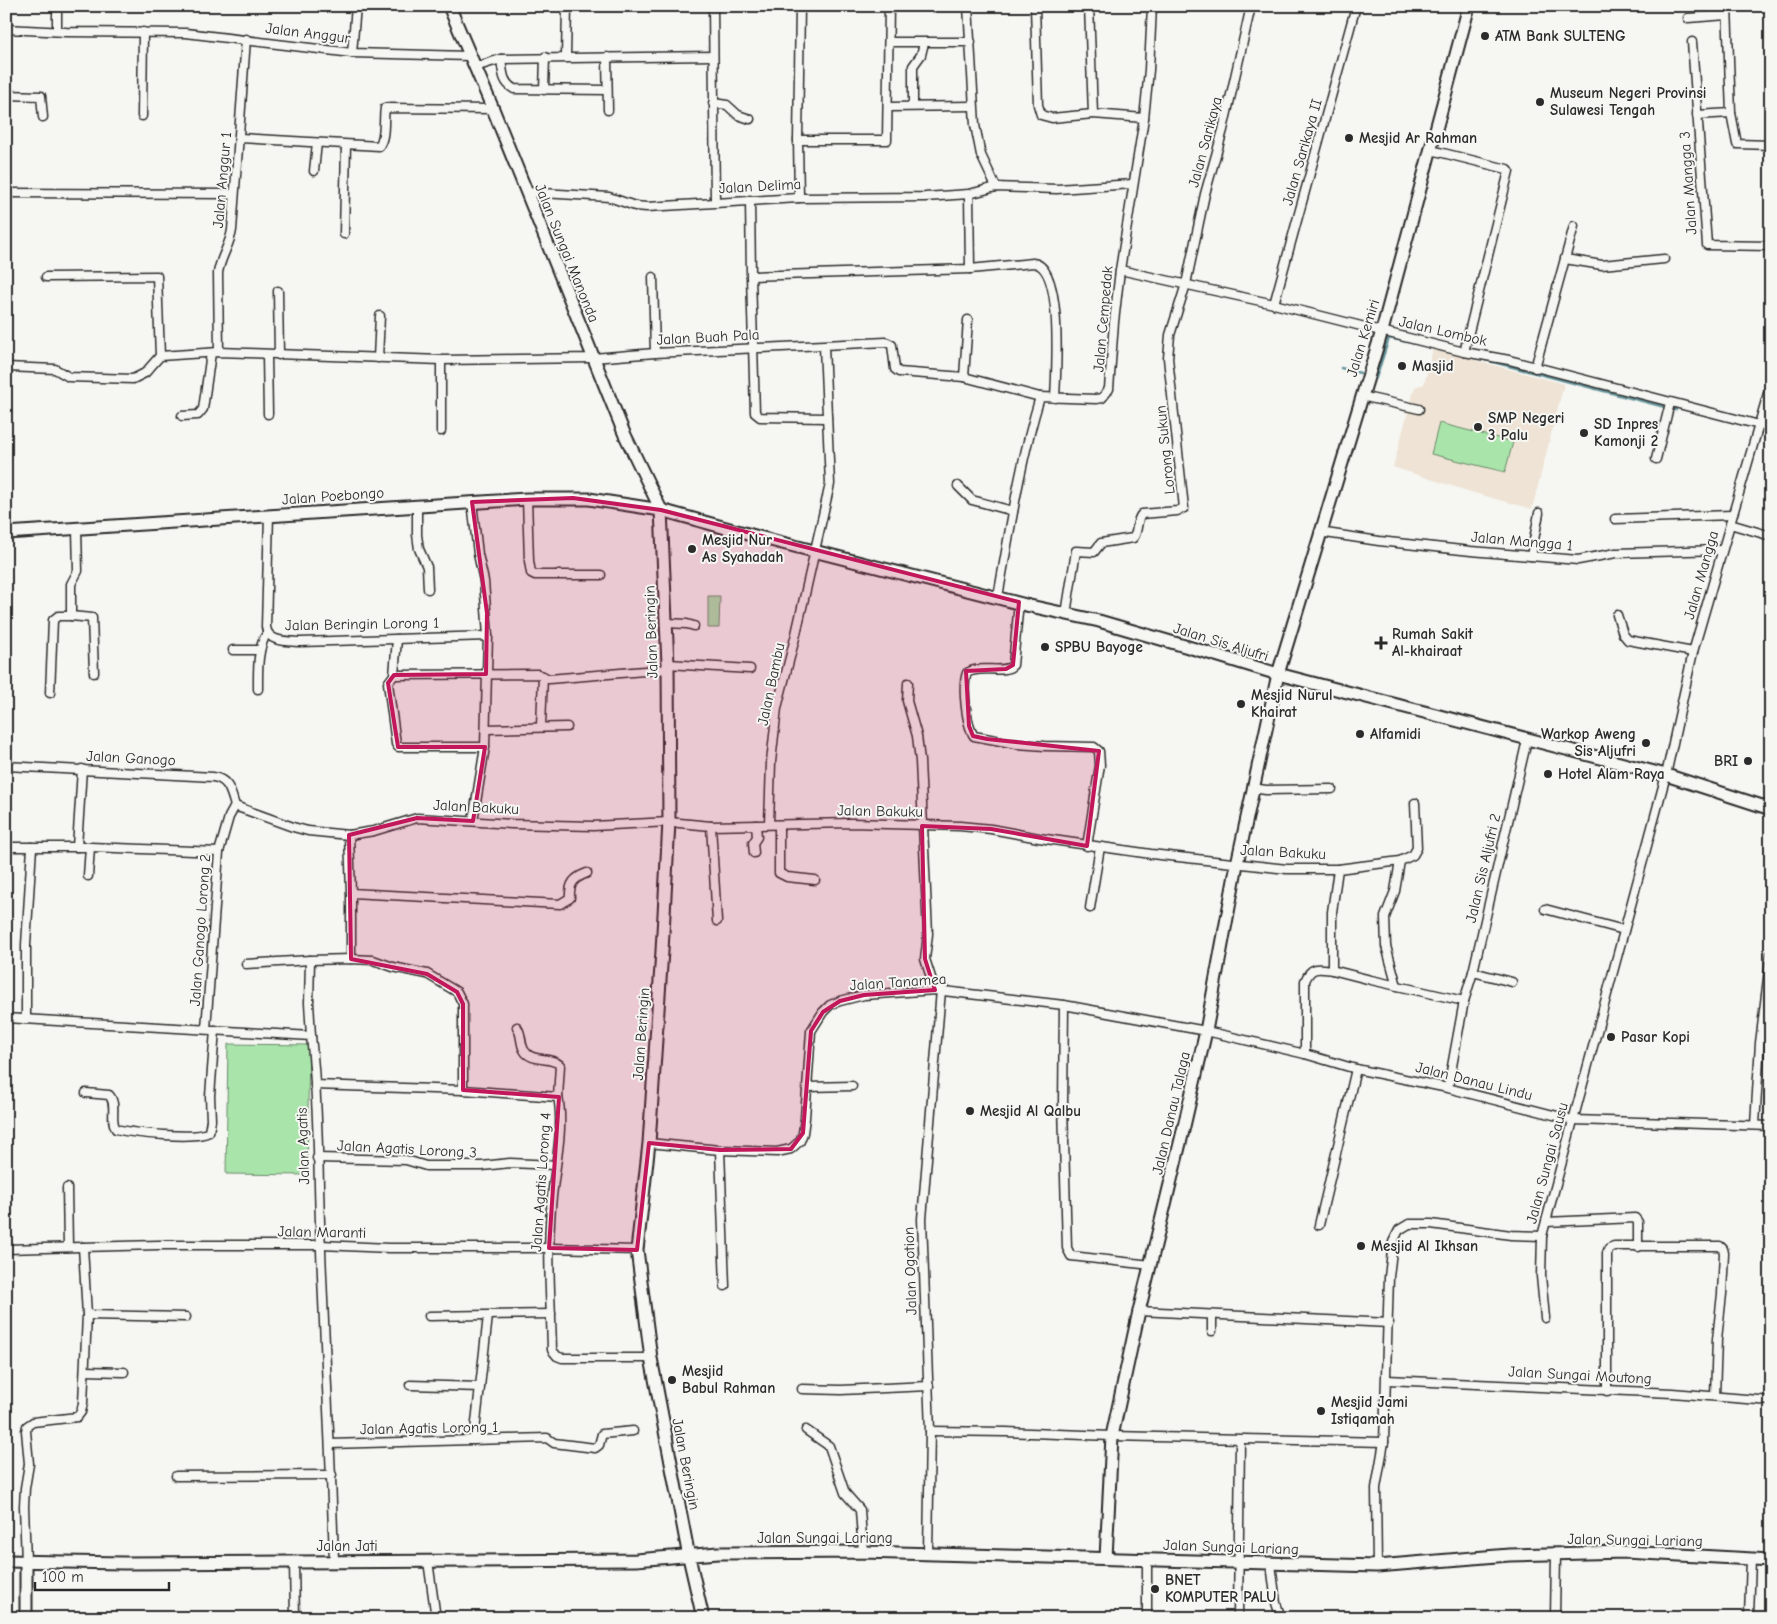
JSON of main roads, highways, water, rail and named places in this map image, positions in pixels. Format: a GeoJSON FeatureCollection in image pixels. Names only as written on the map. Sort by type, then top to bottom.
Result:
{"type":"FeatureCollection","features":[{"type":"Feature","properties":{"kind":"waterway"},"geometry":{"type":"LineString","coordinates":[[1376,378],[1389,338],[1430,347]]}},
{"type":"Feature","properties":{"kind":"waterway"},"geometry":{"type":"LineString","coordinates":[[1474,357],[1676,410]]}},
{"type":"Feature","properties":{"kind":"waterway"},"geometry":{"type":"LineString","coordinates":[[1341,368],[1360,373]]}},
{"type":"Feature","properties":{"kind":"place","name":"ATM Bank SULTENG"},"geometry":{"type":"Point","coordinates":[1485,36]}},
{"type":"Feature","properties":{"kind":"place","name":"Museum Negeri Provinsi Sulawesi Tengah"},"geometry":{"type":"Point","coordinates":[1540,102]}},
{"type":"Feature","properties":{"kind":"place","name":"Mesjid Ar Rahman"},"geometry":{"type":"Point","coordinates":[1349,138]}},
{"type":"Feature","properties":{"kind":"place","name":"Masjid"},"geometry":{"type":"Point","coordinates":[1402,366]}},
{"type":"Feature","properties":{"kind":"place","name":"SMP Negeri 3 Palu"},"geometry":{"type":"Point","coordinates":[1478,427]}},
{"type":"Feature","properties":{"kind":"place","name":"SD Inpres Kamonji 2"},"geometry":{"type":"Point","coordinates":[1584,433]}},
{"type":"Feature","properties":{"kind":"place","name":"Mesjid Nur As Syahadah"},"geometry":{"type":"Point","coordinates":[692,549]}},
{"type":"Feature","properties":{"kind":"place","name":"Rumah Sakit Al-khairaat"},"geometry":{"type":"Point","coordinates":[1381,643]}},
{"type":"Feature","properties":{"kind":"place","name":"SPBU Bayoge"},"geometry":{"type":"Point","coordinates":[1045,647]}},
{"type":"Feature","properties":{"kind":"place","name":"Mesjid Nurul Khairat"},"geometry":{"type":"Point","coordinates":[1241,704]}},
{"type":"Feature","properties":{"kind":"place","name":"Alfamidi"},"geometry":{"type":"Point","coordinates":[1360,734]}},
{"type":"Feature","properties":{"kind":"place","name":"Warkop Aweng Sis Aljufri"},"geometry":{"type":"Point","coordinates":[1646,743]}},
{"type":"Feature","properties":{"kind":"place","name":"BRI"},"geometry":{"type":"Point","coordinates":[1748,761]}},
{"type":"Feature","properties":{"kind":"place","name":"Hotel Alam Raya"},"geometry":{"type":"Point","coordinates":[1548,774]}},
{"type":"Feature","properties":{"kind":"place","name":"Pasar Kopi"},"geometry":{"type":"Point","coordinates":[1611,1037]}},
{"type":"Feature","properties":{"kind":"place","name":"Mesjid Al Qalbu"},"geometry":{"type":"Point","coordinates":[970,1111]}},
{"type":"Feature","properties":{"kind":"place","name":"Mesjid Al Ikhsan"},"geometry":{"type":"Point","coordinates":[1361,1246]}},
{"type":"Feature","properties":{"kind":"place","name":"Mesjid Babul Rahman"},"geometry":{"type":"Point","coordinates":[672,1380]}},
{"type":"Feature","properties":{"kind":"place","name":"Mesjid Jami Istiqamah"},"geometry":{"type":"Point","coordinates":[1321,1411]}},
{"type":"Feature","properties":{"kind":"place","name":"BNET KOMPUTER PALU"},"geometry":{"type":"Point","coordinates":[1155,1589]}}]}
